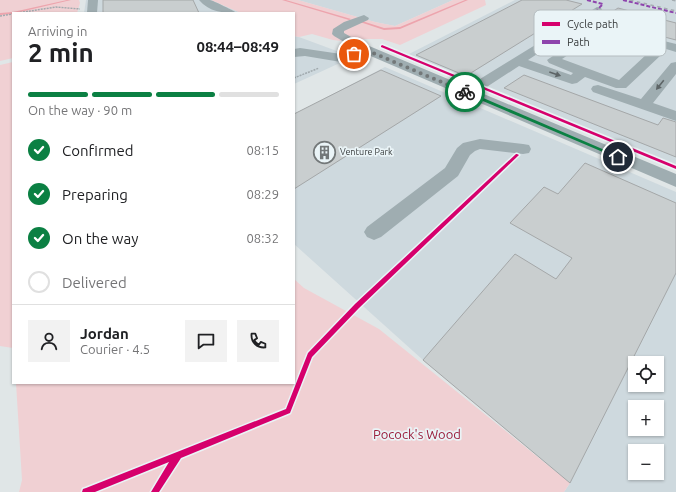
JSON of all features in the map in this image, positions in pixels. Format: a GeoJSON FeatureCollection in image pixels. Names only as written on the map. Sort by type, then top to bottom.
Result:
{"type":"FeatureCollection","features":[{"type":"Feature","properties":{"kind":"street"},"geometry":{"type":"LineString","coordinates":[[92,12],[93,0]]}},
{"type":"Feature","properties":{"kind":"street"},"geometry":{"type":"LineString","coordinates":[[204,0],[219,9],[229,12]]}},
{"type":"Feature","properties":{"kind":"street"},"geometry":{"type":"LineString","coordinates":[[364,18],[348,24],[340,29],[338,34],[349,42],[366,50],[468,93],[531,141],[676,181]]}},
{"type":"Feature","properties":{"kind":"street"},"geometry":{"type":"LineString","coordinates":[[666,46],[676,48]]}},
{"type":"Feature","properties":{"kind":"street"},"geometry":{"type":"LineString","coordinates":[[297,50],[323,56],[343,58],[366,50]]}},
{"type":"Feature","properties":{"kind":"street"},"geometry":{"type":"LineString","coordinates":[[468,93],[534,51]]}},
{"type":"Feature","properties":{"kind":"street"},"geometry":{"type":"LineString","coordinates":[[558,56],[552,60],[578,76],[644,105],[676,116]]}},
{"type":"Feature","properties":{"kind":"street"},"geometry":{"type":"LineString","coordinates":[[518,61],[621,85],[653,56]]}},
{"type":"Feature","properties":{"kind":"street"},"geometry":{"type":"LineString","coordinates":[[644,105],[676,66]]}},
{"type":"Feature","properties":{"kind":"street"},"geometry":{"type":"LineString","coordinates":[[374,232],[452,172],[463,152],[469,147],[480,144],[498,145],[531,141]]}},
{"type":"Feature","properties":{"kind":"path"},"geometry":{"type":"LineString","coordinates":[[22,12],[67,6],[82,10],[81,12]]}},
{"type":"Feature","properties":{"kind":"path"},"geometry":{"type":"LineString","coordinates":[[0,16],[12,14]]}},
{"type":"Feature","properties":{"kind":"shaded area"},"geometry":{"type":"Polygon","coordinates":[[[86,0],[211,0],[239,12],[84,12],[86,0]]]}},
{"type":"Feature","properties":{"kind":"shaded area"},"geometry":{"type":"Polygon","coordinates":[[[298,0],[453,0],[395,26],[375,22],[298,0]]]}},
{"type":"Feature","properties":{"kind":"shaded area"},"geometry":{"type":"Polygon","coordinates":[[[515,0],[676,0],[676,164],[409,54],[515,0]]]}},
{"type":"Feature","properties":{"kind":"shaded area"},"geometry":{"type":"Polygon","coordinates":[[[295,36],[353,57],[295,84],[295,36]]]}},
{"type":"Feature","properties":{"kind":"shaded area"},"geometry":{"type":"Polygon","coordinates":[[[385,67],[676,192],[676,492],[564,492],[570,483],[423,360],[295,245],[295,113],[385,67]]]}},
{"type":"Feature","properties":{"kind":"green space"},"geometry":{"type":"Polygon","coordinates":[[[0,0],[79,0],[80,3],[77,12],[12,12],[12,58],[0,61],[0,0]]]}},
{"type":"Feature","properties":{"kind":"green space"},"geometry":{"type":"Polygon","coordinates":[[[211,0],[298,0],[375,22],[395,26],[453,0],[485,0],[486,5],[400,45],[382,39],[356,39],[349,42],[333,40],[312,34],[299,37],[295,36],[295,12],[239,12],[211,0]]]}},
{"type":"Feature","properties":{"kind":"green space"},"geometry":{"type":"Polygon","coordinates":[[[12,62],[12,348],[0,346],[0,65],[12,62]]]}},
{"type":"Feature","properties":{"kind":"green space","name":"Pocock's Wood"},"geometry":{"type":"Polygon","coordinates":[[[295,280],[304,288],[379,329],[570,483],[564,492],[19,492],[22,480],[16,384],[295,384],[295,280]]]}},
{"type":"Feature","properties":{"kind":"building"},"geometry":{"type":"Polygon","coordinates":[[[103,0],[193,0],[199,12],[103,12],[103,0]]]}},
{"type":"Feature","properties":{"kind":"building"},"geometry":{"type":"Polygon","coordinates":[[[522,0],[566,0],[582,4],[572,10],[534,10],[534,34],[466,76],[416,55],[522,0]]]}},
{"type":"Feature","properties":{"kind":"building"},"geometry":{"type":"Polygon","coordinates":[[[618,8],[626,10],[615,10],[618,8]]]}},
{"type":"Feature","properties":{"kind":"building"},"geometry":{"type":"Polygon","coordinates":[[[666,20],[676,23],[676,40],[666,37],[666,20]]]}},
{"type":"Feature","properties":{"kind":"building","name":"Venture Park"},"geometry":{"type":"Polygon","coordinates":[[[381,70],[441,96],[295,188],[295,113],[381,70]]]}},
{"type":"Feature","properties":{"kind":"building"},"geometry":{"type":"Polygon","coordinates":[[[524,75],[658,125],[663,118],[676,122],[676,157],[504,88],[524,75]]]}},
{"type":"Feature","properties":{"kind":"building"},"geometry":{"type":"Polygon","coordinates":[[[585,163],[676,203],[676,273],[634,356],[628,356],[628,368],[570,483],[423,360],[515,254],[556,279],[572,258],[510,223],[544,187],[558,194],[585,163]]]}},
{"type":"Feature","properties":{"kind":"waterway"},"geometry":{"type":"LineString","coordinates":[[17,12],[70,0]]}},
{"type":"Feature","properties":{"kind":"waterway"},"geometry":{"type":"LineString","coordinates":[[283,0],[350,19]]}},
{"type":"Feature","properties":{"kind":"waterway"},"geometry":{"type":"LineString","coordinates":[[361,22],[384,29],[400,28],[467,0]]}},
{"type":"Feature","properties":{"kind":"waterway"},"geometry":{"type":"LineString","coordinates":[[0,14],[12,13]]}},
{"type":"Feature","properties":{"kind":"railway"},"geometry":{"type":"LineString","coordinates":[[630,0],[676,11]]}},
{"type":"Feature","properties":{"kind":"railway"},"geometry":{"type":"LineString","coordinates":[[672,0],[676,1]]}},
{"type":"Feature","properties":{"kind":"marked path"},"geometry":{"type":"LineString","coordinates":[[587,0],[603,4],[597,10]]}},
{"type":"Feature","properties":{"kind":"marked path"},"geometry":{"type":"LineString","coordinates":[[623,0],[664,10]]}},
{"type":"Feature","properties":{"kind":"marked path"},"geometry":{"type":"LineString","coordinates":[[666,11],[676,13]]}},
{"type":"Feature","properties":{"kind":"cycle path"},"geometry":{"type":"LineString","coordinates":[[382,46],[676,168]]}},
{"type":"Feature","properties":{"kind":"cycle path"},"geometry":{"type":"LineString","coordinates":[[155,492],[178,455],[288,411],[310,355],[357,306],[517,155]]}},
{"type":"Feature","properties":{"kind":"cycle path"},"geometry":{"type":"LineString","coordinates":[[86,492],[178,455]]}},
{"type":"Feature","properties":{"kind":"way so far"},"geometry":{"type":"LineString","coordinates":[[354,54],[366,50],[465,92]]}},
{"type":"Feature","properties":{"kind":"place","name":"Venture Park"},"geometry":{"type":"Point","coordinates":[324,152]}},
{"type":"Feature","properties":{"kind":"route"},"geometry":{"type":"LineString","coordinates":[[465,92],[618,157]]}}]}
